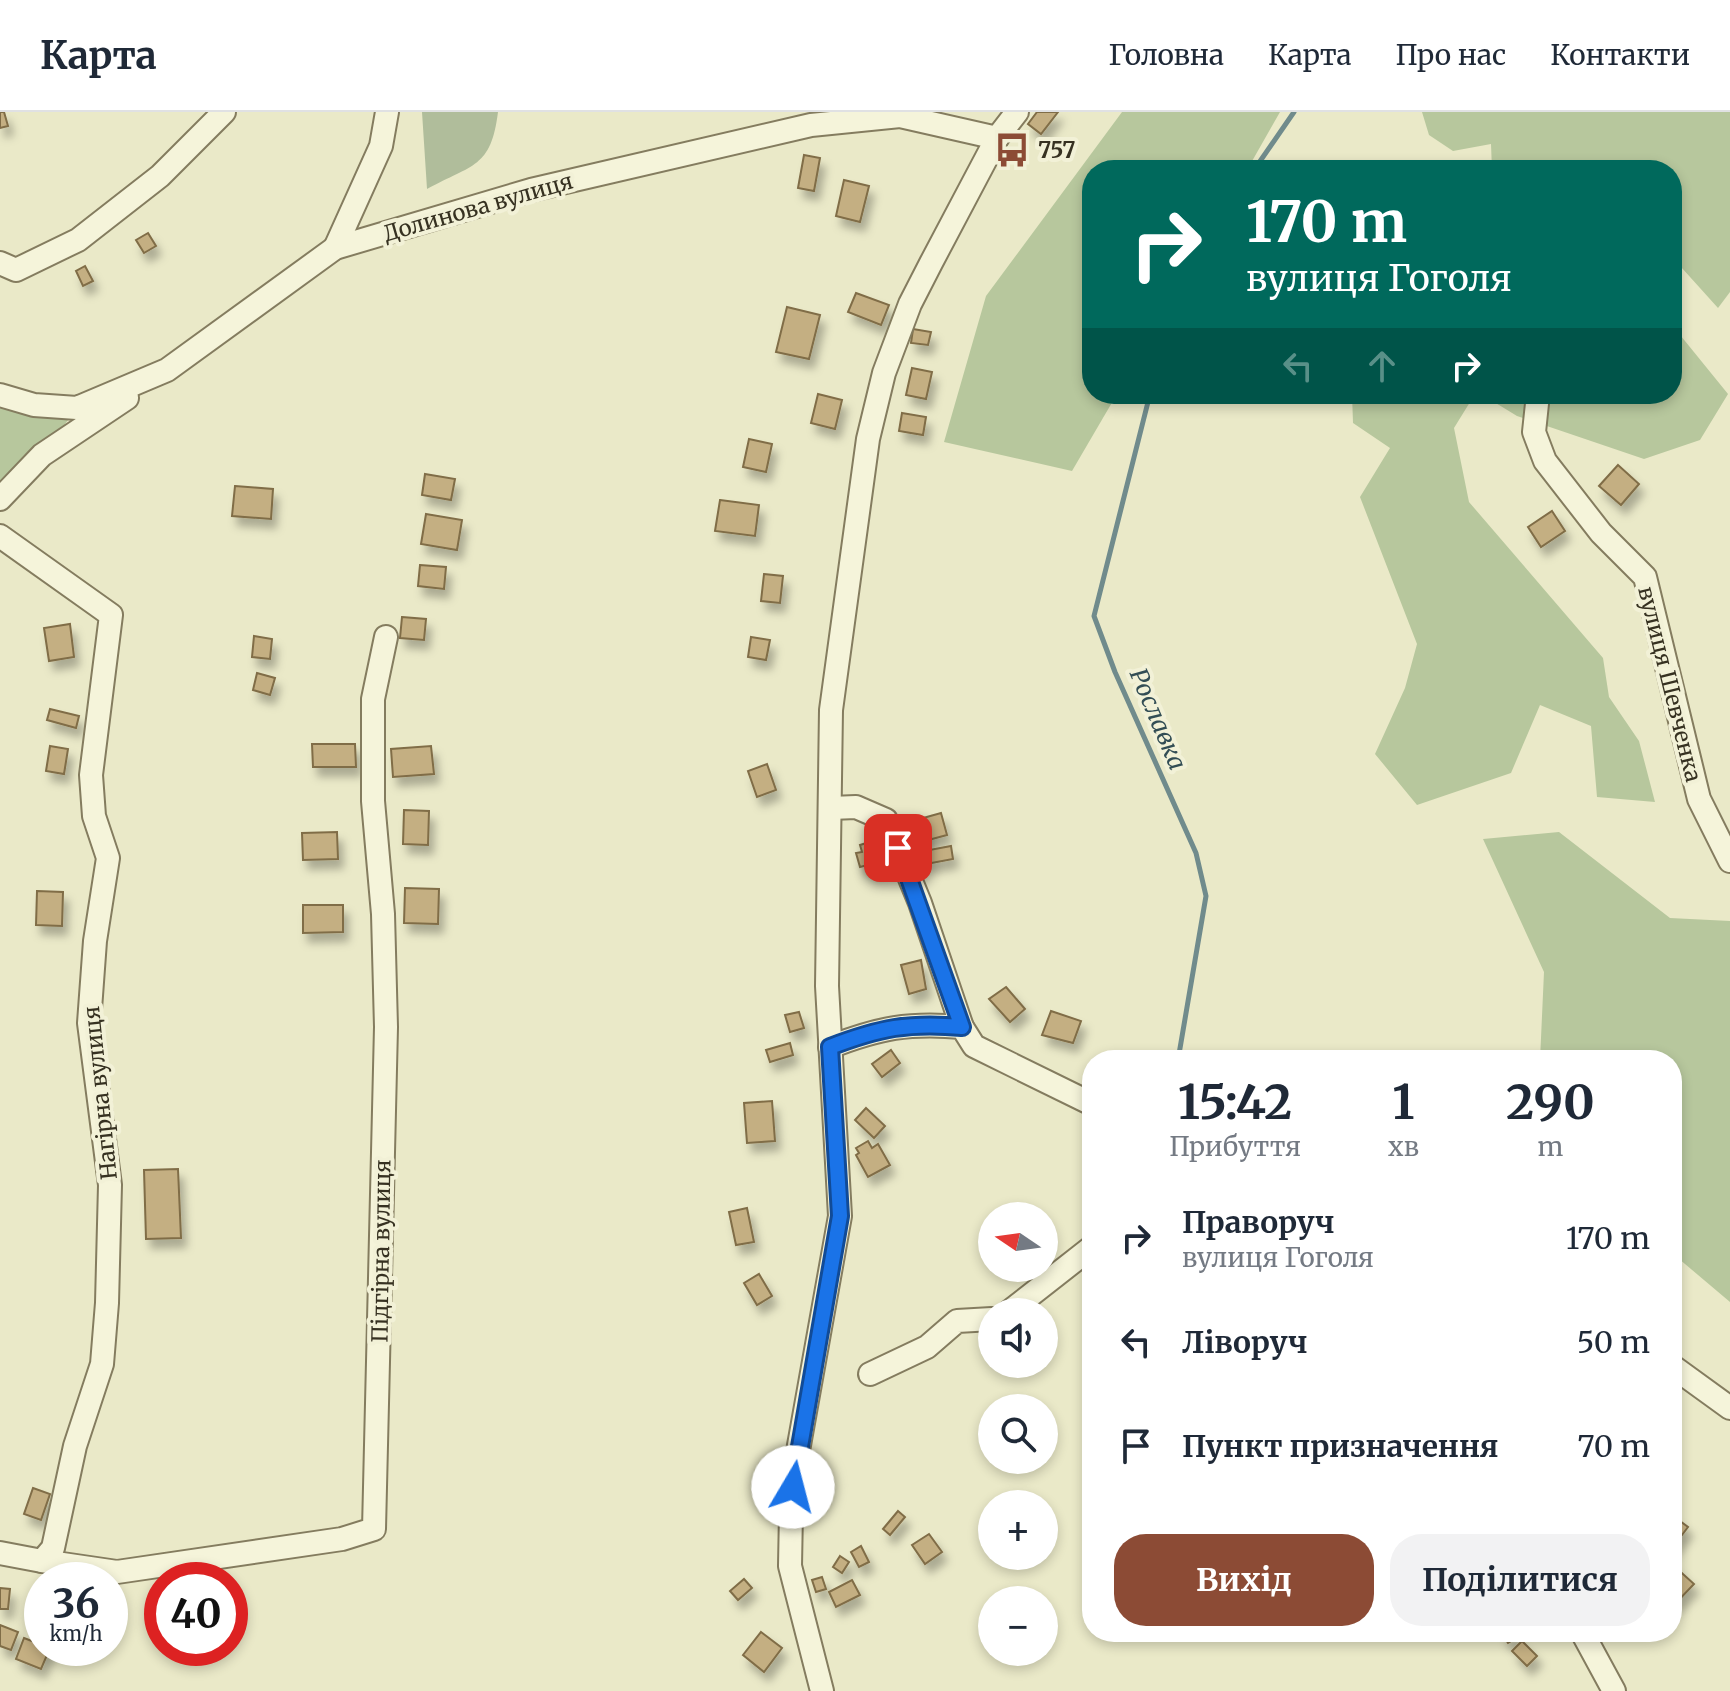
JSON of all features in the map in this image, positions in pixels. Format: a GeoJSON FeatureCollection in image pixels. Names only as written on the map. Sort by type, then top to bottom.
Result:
{"type":"FeatureCollection","features":[{"type":"Feature","properties":{"kind":"street"},"geometry":{"type":"LineString","coordinates":[[0,263],[16,270],[78,240],[160,176],[224,112]]}},
{"type":"Feature","properties":{"kind":"street"},"geometry":{"type":"LineString","coordinates":[[335,248],[381,146],[387,112]]}},
{"type":"Feature","properties":{"kind":"street"},"geometry":{"type":"LineString","coordinates":[[822,1691],[790,1566],[796,1462],[840,1216],[827,986],[831,710],[868,439],[884,373],[910,304],[997,138],[1017,112]]}},
{"type":"Feature","properties":{"kind":"street","name":"Долинова вулиця"},"geometry":{"type":"LineString","coordinates":[[0,395],[34,405],[77,408],[167,370],[335,248],[531,190],[811,125],[900,116],[997,138]]}},
{"type":"Feature","properties":{"kind":"street"},"geometry":{"type":"LineString","coordinates":[[0,499],[42,455],[167,370]]}},
{"type":"Feature","properties":{"kind":"street","name":"вулиця Шевченка"},"geometry":{"type":"LineString","coordinates":[[1537,404],[1534,432],[1545,461],[1601,533],[1645,577],[1699,799],[1730,861]]}},
{"type":"Feature","properties":{"kind":"street","name":"Нагірна вулиця"},"geometry":{"type":"LineString","coordinates":[[0,536],[111,615],[91,775],[94,816],[108,858],[96,927],[89,1023],[110,1185],[107,1303],[102,1364],[75,1446],[53,1548],[42,1561]]}},
{"type":"Feature","properties":{"kind":"street","name":"Підгірна вулиця"},"geometry":{"type":"LineString","coordinates":[[42,1561],[117,1572],[342,1539],[374,1529],[386,1027],[383,914],[373,801],[373,699],[386,637]]}},
{"type":"Feature","properties":{"kind":"street"},"geometry":{"type":"LineString","coordinates":[[831,808],[856,807],[886,820],[920,903],[962,1027],[974,1046],[1082,1099]]}},
{"type":"Feature","properties":{"kind":"street"},"geometry":{"type":"LineString","coordinates":[[830,1047],[878,1029],[931,1024],[962,1027]]}},
{"type":"Feature","properties":{"kind":"street"},"geometry":{"type":"LineString","coordinates":[[1027,1298],[1082,1255]]}},
{"type":"Feature","properties":{"kind":"street"},"geometry":{"type":"LineString","coordinates":[[870,1374],[927,1347],[957,1321],[978,1320]]}},
{"type":"Feature","properties":{"kind":"street"},"geometry":{"type":"LineString","coordinates":[[1682,1373],[1730,1408]]}},
{"type":"Feature","properties":{"kind":"street"},"geometry":{"type":"LineString","coordinates":[[0,1553],[42,1561]]}},
{"type":"Feature","properties":{"kind":"street"},"geometry":{"type":"LineString","coordinates":[[1587,1642],[1614,1691]]}},
{"type":"Feature","properties":{"kind":"green space"},"geometry":{"type":"Polygon","coordinates":[[[422,112],[498,112],[495,130],[485,154],[468,168],[427,189],[422,112]]]}},
{"type":"Feature","properties":{"kind":"green space"},"geometry":{"type":"Polygon","coordinates":[[[1122,112],[1280,112],[1253,160],[1087,160],[1122,112]]]}},
{"type":"Feature","properties":{"kind":"green space"},"geometry":{"type":"Polygon","coordinates":[[[1422,112],[1730,112],[1730,292],[1718,308],[1682,268],[1682,160],[1492,160],[1491,144],[1453,151],[1429,135],[1422,112]]]}},
{"type":"Feature","properties":{"kind":"green space"},"geometry":{"type":"Polygon","coordinates":[[[1082,166],[1082,404],[1111,404],[1072,471],[944,442],[986,296],[1082,166]]]}},
{"type":"Feature","properties":{"kind":"green space"},"geometry":{"type":"Polygon","coordinates":[[[1682,337],[1728,394],[1700,440],[1644,459],[1517,416],[1497,404],[1682,404],[1682,337]]]}},
{"type":"Feature","properties":{"kind":"green space"},"geometry":{"type":"Polygon","coordinates":[[[0,389],[77,408],[42,455],[0,499],[0,389]]]}},
{"type":"Feature","properties":{"kind":"green space"},"geometry":{"type":"Polygon","coordinates":[[[1352,404],[1469,404],[1454,428],[1469,502],[1603,658],[1609,697],[1639,741],[1655,802],[1597,797],[1591,726],[1540,705],[1511,773],[1417,805],[1375,754],[1405,688],[1417,644],[1360,497],[1390,448],[1353,423],[1352,404]]]}},
{"type":"Feature","properties":{"kind":"green space"},"geometry":{"type":"Polygon","coordinates":[[[1559,832],[1670,918],[1730,921],[1730,1302],[1682,1261],[1682,1050],[1540,1050],[1544,972],[1483,839],[1559,832]]]}},
{"type":"Feature","properties":{"kind":"building"},"geometry":{"type":"Polygon","coordinates":[[[0,112],[4,112],[8,126],[0,128],[0,112]]]}},
{"type":"Feature","properties":{"kind":"building"},"geometry":{"type":"Polygon","coordinates":[[[1037,112],[1058,112],[1041,134],[1028,124],[1037,112]]]}},
{"type":"Feature","properties":{"kind":"building"},"geometry":{"type":"Polygon","coordinates":[[[804,155],[820,158],[814,191],[798,188],[804,155]]]}},
{"type":"Feature","properties":{"kind":"building"},"geometry":{"type":"Polygon","coordinates":[[[844,180],[869,186],[860,222],[836,216],[844,180]]]}},
{"type":"Feature","properties":{"kind":"building"},"geometry":{"type":"Polygon","coordinates":[[[148,233],[156,246],[144,253],[136,240],[148,233]]]}},
{"type":"Feature","properties":{"kind":"building"},"geometry":{"type":"Polygon","coordinates":[[[85,266],[93,281],[83,286],[76,271],[85,266]]]}},
{"type":"Feature","properties":{"kind":"building"},"geometry":{"type":"Polygon","coordinates":[[[856,293],[889,305],[881,325],[848,312],[856,293]]]}},
{"type":"Feature","properties":{"kind":"building"},"geometry":{"type":"Polygon","coordinates":[[[787,307],[820,315],[809,359],[776,352],[787,307]]]}},
{"type":"Feature","properties":{"kind":"building"},"geometry":{"type":"Polygon","coordinates":[[[913,329],[931,332],[928,345],[911,343],[913,329]]]}},
{"type":"Feature","properties":{"kind":"building"},"geometry":{"type":"Polygon","coordinates":[[[912,368],[932,372],[926,399],[906,395],[912,368]]]}},
{"type":"Feature","properties":{"kind":"building"},"geometry":{"type":"Polygon","coordinates":[[[818,394],[842,400],[835,429],[811,423],[818,394]]]}},
{"type":"Feature","properties":{"kind":"building"},"geometry":{"type":"Polygon","coordinates":[[[902,413],[926,417],[923,435],[899,431],[902,413]]]}},
{"type":"Feature","properties":{"kind":"building"},"geometry":{"type":"Polygon","coordinates":[[[749,439],[772,444],[766,472],[743,467],[749,439]]]}},
{"type":"Feature","properties":{"kind":"building"},"geometry":{"type":"Polygon","coordinates":[[[1618,465],[1639,484],[1621,505],[1599,486],[1618,465]]]}},
{"type":"Feature","properties":{"kind":"building"},"geometry":{"type":"Polygon","coordinates":[[[425,474],[455,479],[451,500],[422,495],[425,474]]]}},
{"type":"Feature","properties":{"kind":"building"},"geometry":{"type":"Polygon","coordinates":[[[235,486],[273,489],[271,519],[232,516],[235,486]]]}},
{"type":"Feature","properties":{"kind":"building"},"geometry":{"type":"Polygon","coordinates":[[[720,500],[759,505],[755,536],[715,531],[720,500]]]}},
{"type":"Feature","properties":{"kind":"building"},"geometry":{"type":"Polygon","coordinates":[[[1552,511],[1565,531],[1541,547],[1528,527],[1552,511]]]}},
{"type":"Feature","properties":{"kind":"building"},"geometry":{"type":"Polygon","coordinates":[[[426,514],[462,520],[457,550],[421,544],[426,514]]]}},
{"type":"Feature","properties":{"kind":"building"},"geometry":{"type":"Polygon","coordinates":[[[420,565],[446,567],[444,589],[418,586],[420,565]]]}},
{"type":"Feature","properties":{"kind":"building"},"geometry":{"type":"Polygon","coordinates":[[[764,574],[783,576],[780,603],[761,601],[764,574]]]}},
{"type":"Feature","properties":{"kind":"building"},"geometry":{"type":"Polygon","coordinates":[[[402,617],[426,619],[424,640],[400,638],[402,617]]]}},
{"type":"Feature","properties":{"kind":"building"},"geometry":{"type":"Polygon","coordinates":[[[70,624],[74,657],[49,661],[44,628],[70,624]]]}},
{"type":"Feature","properties":{"kind":"building"},"geometry":{"type":"Polygon","coordinates":[[[254,636],[272,639],[270,659],[252,657],[254,636]]]}},
{"type":"Feature","properties":{"kind":"building"},"geometry":{"type":"Polygon","coordinates":[[[751,637],[770,640],[766,660],[748,657],[751,637]]]}},
{"type":"Feature","properties":{"kind":"building"},"geometry":{"type":"Polygon","coordinates":[[[257,673],[275,678],[270,695],[253,690],[257,673]]]}},
{"type":"Feature","properties":{"kind":"building"},"geometry":{"type":"Polygon","coordinates":[[[50,709],[79,716],[76,728],[47,720],[50,709]]]}},
{"type":"Feature","properties":{"kind":"building"},"geometry":{"type":"Polygon","coordinates":[[[312,744],[355,744],[356,767],[313,767],[312,744]]]}},
{"type":"Feature","properties":{"kind":"building"},"geometry":{"type":"Polygon","coordinates":[[[50,746],[68,749],[64,774],[46,771],[50,746]]]}},
{"type":"Feature","properties":{"kind":"building"},"geometry":{"type":"Polygon","coordinates":[[[431,746],[434,774],[393,777],[391,749],[431,746]]]}},
{"type":"Feature","properties":{"kind":"building"},"geometry":{"type":"Polygon","coordinates":[[[767,764],[776,790],[757,797],[748,771],[767,764]]]}},
{"type":"Feature","properties":{"kind":"building"},"geometry":{"type":"Polygon","coordinates":[[[404,810],[429,811],[428,845],[403,844],[404,810]]]}},
{"type":"Feature","properties":{"kind":"building"},"geometry":{"type":"Polygon","coordinates":[[[941,813],[947,835],[921,842],[916,820],[941,813]]]}},
{"type":"Feature","properties":{"kind":"building"},"geometry":{"type":"Polygon","coordinates":[[[337,832],[338,859],[303,860],[302,833],[337,832]]]}},
{"type":"Feature","properties":{"kind":"building"},"geometry":{"type":"Polygon","coordinates":[[[876,840],[883,866],[870,870],[868,865],[860,867],[856,853],[862,852],[860,845],[876,840]]]}},
{"type":"Feature","properties":{"kind":"building"},"geometry":{"type":"Polygon","coordinates":[[[951,846],[953,859],[926,864],[924,851],[951,846]]]}},
{"type":"Feature","properties":{"kind":"building"},"geometry":{"type":"Polygon","coordinates":[[[405,888],[439,889],[438,924],[404,923],[405,888]]]}},
{"type":"Feature","properties":{"kind":"building"},"geometry":{"type":"Polygon","coordinates":[[[37,891],[63,892],[62,926],[36,925],[37,891]]]}},
{"type":"Feature","properties":{"kind":"building"},"geometry":{"type":"Polygon","coordinates":[[[303,905],[343,905],[343,932],[303,933],[303,905]]]}},
{"type":"Feature","properties":{"kind":"building"},"geometry":{"type":"Polygon","coordinates":[[[921,960],[926,989],[909,994],[901,965],[921,960]]]}},
{"type":"Feature","properties":{"kind":"building"},"geometry":{"type":"Polygon","coordinates":[[[1006,987],[1025,1009],[1010,1022],[989,999],[1006,987]]]}},
{"type":"Feature","properties":{"kind":"building"},"geometry":{"type":"Polygon","coordinates":[[[1051,1011],[1081,1021],[1073,1043],[1042,1035],[1051,1011]]]}},
{"type":"Feature","properties":{"kind":"building"},"geometry":{"type":"Polygon","coordinates":[[[799,1012],[804,1028],[790,1032],[785,1015],[799,1012]]]}},
{"type":"Feature","properties":{"kind":"building"},"geometry":{"type":"Polygon","coordinates":[[[790,1043],[793,1055],[770,1062],[766,1050],[790,1043]]]}},
{"type":"Feature","properties":{"kind":"building"},"geometry":{"type":"Polygon","coordinates":[[[891,1050],[900,1063],[882,1077],[872,1064],[891,1050]]]}},
{"type":"Feature","properties":{"kind":"building"},"geometry":{"type":"Polygon","coordinates":[[[772,1101],[775,1141],[747,1143],[744,1103],[772,1101]]]}},
{"type":"Feature","properties":{"kind":"building"},"geometry":{"type":"Polygon","coordinates":[[[866,1108],[885,1126],[874,1138],[855,1120],[866,1108]]]}},
{"type":"Feature","properties":{"kind":"building"},"geometry":{"type":"Polygon","coordinates":[[[868,1141],[872,1148],[878,1144],[890,1165],[868,1177],[856,1155],[859,1153],[856,1148],[868,1141]]]}},
{"type":"Feature","properties":{"kind":"building"},"geometry":{"type":"Polygon","coordinates":[[[178,1169],[181,1238],[146,1239],[144,1170],[178,1169]]]}},
{"type":"Feature","properties":{"kind":"building"},"geometry":{"type":"Polygon","coordinates":[[[747,1208],[754,1242],[736,1245],[729,1212],[747,1208]]]}},
{"type":"Feature","properties":{"kind":"building"},"geometry":{"type":"Polygon","coordinates":[[[759,1274],[772,1296],[757,1305],[744,1283],[759,1274]]]}},
{"type":"Feature","properties":{"kind":"building"},"geometry":{"type":"Polygon","coordinates":[[[33,1488],[50,1494],[41,1520],[24,1514],[33,1488]]]}},
{"type":"Feature","properties":{"kind":"building"},"geometry":{"type":"Polygon","coordinates":[[[898,1511],[905,1517],[890,1535],[883,1529],[898,1511]]]}},
{"type":"Feature","properties":{"kind":"building"},"geometry":{"type":"Polygon","coordinates":[[[929,1534],[942,1552],[925,1564],[912,1545],[929,1534]]]}},
{"type":"Feature","properties":{"kind":"building"},"geometry":{"type":"Polygon","coordinates":[[[861,1546],[869,1562],[859,1567],[851,1552],[861,1546]]]}},
{"type":"Feature","properties":{"kind":"building"},"geometry":{"type":"Polygon","coordinates":[[[840,1556],[849,1562],[842,1573],[833,1567],[840,1556]]]}},
{"type":"Feature","properties":{"kind":"building"},"geometry":{"type":"Polygon","coordinates":[[[1682,1573],[1694,1584],[1682,1597],[1682,1573]]]}},
{"type":"Feature","properties":{"kind":"building"},"geometry":{"type":"Polygon","coordinates":[[[822,1577],[826,1589],[816,1592],[812,1580],[822,1577]]]}},
{"type":"Feature","properties":{"kind":"building"},"geometry":{"type":"Polygon","coordinates":[[[744,1579],[752,1588],[738,1600],[730,1591],[744,1579]]]}},
{"type":"Feature","properties":{"kind":"building"},"geometry":{"type":"Polygon","coordinates":[[[852,1580],[860,1595],[836,1607],[829,1592],[852,1580]]]}},
{"type":"Feature","properties":{"kind":"building"},"geometry":{"type":"Polygon","coordinates":[[[0,1588],[10,1589],[8,1609],[0,1609],[0,1588]]]}},
{"type":"Feature","properties":{"kind":"building"},"geometry":{"type":"Polygon","coordinates":[[[0,1625],[18,1632],[11,1650],[0,1646],[0,1625]]]}},
{"type":"Feature","properties":{"kind":"building"},"geometry":{"type":"Polygon","coordinates":[[[761,1632],[782,1648],[764,1672],[743,1655],[761,1632]]]}},
{"type":"Feature","properties":{"kind":"building"},"geometry":{"type":"Polygon","coordinates":[[[24,1638],[24,1662],[16,1659],[24,1638]]]}},
{"type":"Feature","properties":{"kind":"building"},"geometry":{"type":"Polygon","coordinates":[[[1523,1642],[1537,1656],[1527,1666],[1512,1651],[1523,1642]]]}},
{"type":"Feature","properties":{"kind":"waterway","name":"Рославка"},"geometry":{"type":"LineString","coordinates":[[1261,160],[1294,112]]}},
{"type":"Feature","properties":{"kind":"waterway","name":"Рославка"},"geometry":{"type":"LineString","coordinates":[[1147,404],[1094,616],[1115,672],[1196,853],[1206,896],[1180,1050]]}},
{"type":"Feature","properties":{"kind":"place","name":"757"},"geometry":{"type":"Point","coordinates":[1012,150]}},
{"type":"Feature","properties":{"kind":"route"},"geometry":{"type":"LineString","coordinates":[[793,1487],[840,1216],[830,1047],[878,1029],[931,1024],[962,1027],[898,848]]}}]}
